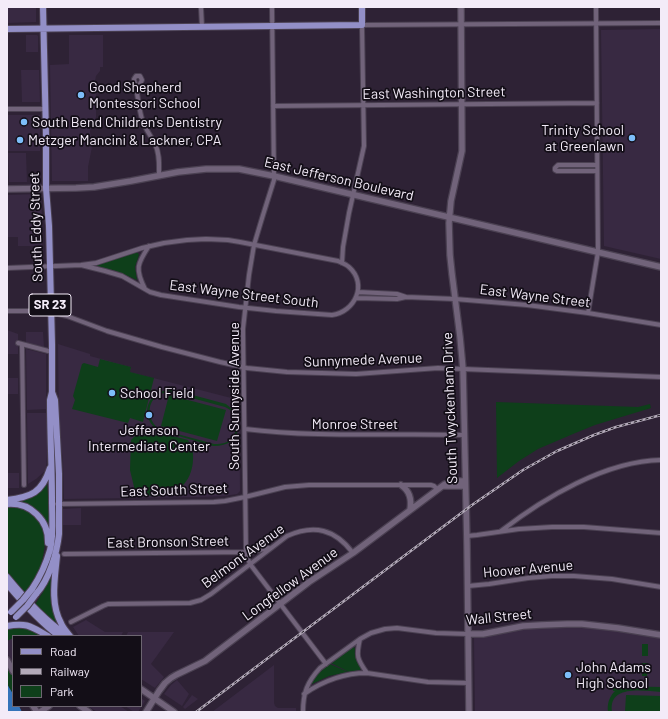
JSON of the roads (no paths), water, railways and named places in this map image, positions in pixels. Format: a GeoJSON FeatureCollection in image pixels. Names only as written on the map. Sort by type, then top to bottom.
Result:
{"type":"FeatureCollection","features":[{"type":"Feature","properties":{"kind":"main road","name":"SR 23"},"geometry":{"type":"LineString","coordinates":[[43,7],[46,109]]}},
{"type":"Feature","properties":{"kind":"main road"},"geometry":{"type":"LineString","coordinates":[[7,29],[362,26],[362,7]]}},
{"type":"Feature","properties":{"kind":"main road","name":"South Eddy Street"},"geometry":{"type":"LineString","coordinates":[[7,625],[11,615],[32,589],[40,575],[47,559],[52,538],[50,400],[52,392],[52,352],[49,226],[46,188],[46,109]]}},
{"type":"Feature","properties":{"kind":"main road","name":"South Eddy Street"},"geometry":{"type":"LineString","coordinates":[[11,615],[27,606],[40,590],[49,571],[58,543],[60,525],[55,400],[52,392]]}},
{"type":"Feature","properties":{"kind":"main road"},"geometry":{"type":"LineString","coordinates":[[7,500],[25,497],[35,492],[45,481],[52,461]]}},
{"type":"Feature","properties":{"kind":"main road"},"geometry":{"type":"LineString","coordinates":[[7,504],[24,506],[35,512],[40,517],[48,533],[47,559]]}},
{"type":"Feature","properties":{"kind":"main road"},"geometry":{"type":"LineString","coordinates":[[58,543],[55,575],[55,606],[61,624],[68,635]]}},
{"type":"Feature","properties":{"kind":"main road"},"geometry":{"type":"LineString","coordinates":[[7,577],[39,613],[68,635]]}},
{"type":"Feature","properties":{"kind":"main road"},"geometry":{"type":"LineString","coordinates":[[7,584],[17,597],[58,635]]}},
{"type":"Feature","properties":{"kind":"main road"},"geometry":{"type":"LineString","coordinates":[[7,625],[23,624],[35,628],[46,635]]}},
{"type":"Feature","properties":{"kind":"street"},"geometry":{"type":"LineString","coordinates":[[202,7],[202,27]]}},
{"type":"Feature","properties":{"kind":"street","name":"South Sunnyside Avenue"},"geometry":{"type":"LineString","coordinates":[[272,7],[274,176],[254,245],[245,307],[243,337],[246,552],[250,564],[326,664]]}},
{"type":"Feature","properties":{"kind":"street","name":"South Twyckenham Drive"},"geometry":{"type":"LineString","coordinates":[[462,7],[462,151],[451,201],[450,255],[463,369],[468,586],[469,712]]}},
{"type":"Feature","properties":{"kind":"street"},"geometry":{"type":"LineString","coordinates":[[588,313],[598,252],[596,7]]}},
{"type":"Feature","properties":{"kind":"street"},"geometry":{"type":"LineString","coordinates":[[342,263],[343,246],[352,195],[364,146],[362,26],[661,23]]}},
{"type":"Feature","properties":{"kind":"street"},"geometry":{"type":"LineString","coordinates":[[137,90],[138,105],[142,120],[157,149],[159,157],[159,175]]}},
{"type":"Feature","properties":{"kind":"street","name":"East Washington Street"},"geometry":{"type":"LineString","coordinates":[[273,106],[597,103]]}},
{"type":"Feature","properties":{"kind":"street"},"geometry":{"type":"LineString","coordinates":[[7,109],[46,109]]}},
{"type":"Feature","properties":{"kind":"street"},"geometry":{"type":"LineString","coordinates":[[597,165],[558,165],[556,166],[555,170],[597,171]]}},
{"type":"Feature","properties":{"kind":"street","name":"East Jefferson Boulevard"},"geometry":{"type":"LineString","coordinates":[[7,188],[94,187],[131,182],[186,170],[218,168],[248,171],[661,267]]}},
{"type":"Feature","properties":{"kind":"street"},"geometry":{"type":"LineString","coordinates":[[7,268],[50,267],[96,263],[150,246],[177,240],[228,240],[338,261],[350,267],[356,275],[358,284],[356,298]]}},
{"type":"Feature","properties":{"kind":"street"},"geometry":{"type":"LineString","coordinates":[[145,289],[140,279],[139,269],[140,261],[150,246]]}},
{"type":"Feature","properties":{"kind":"street","name":"East Wayne Street South"},"geometry":{"type":"LineString","coordinates":[[81,265],[122,276],[150,292],[161,295],[276,311],[332,315],[345,311],[356,298]]}},
{"type":"Feature","properties":{"kind":"street","name":"East Wayne Street"},"geometry":{"type":"LineString","coordinates":[[358,292],[397,294],[406,297]]}},
{"type":"Feature","properties":{"kind":"street","name":"East Wayne Street"},"geometry":{"type":"LineString","coordinates":[[356,298],[397,299],[406,297],[455,299],[527,305],[661,325]]}},
{"type":"Feature","properties":{"kind":"street","name":"Sunnymede Avenue"},"geometry":{"type":"LineString","coordinates":[[7,311],[51,312],[76,319],[107,331],[220,362],[244,367],[287,372],[369,373],[422,368],[661,377]]}},
{"type":"Feature","properties":{"kind":"street"},"geometry":{"type":"LineString","coordinates":[[24,485],[20,344],[52,352]]}},
{"type":"Feature","properties":{"kind":"street","name":"Monroe Street"},"geometry":{"type":"LineString","coordinates":[[245,429],[317,435],[465,435]]}},
{"type":"Feature","properties":{"kind":"street"},"geometry":{"type":"LineString","coordinates":[[500,531],[540,503],[590,478],[625,464],[640,461],[661,460]]}},
{"type":"Feature","properties":{"kind":"street","name":"Longfellow Avenue"},"geometry":{"type":"LineString","coordinates":[[146,712],[165,683],[171,678],[205,661],[314,579],[353,553],[444,484],[449,482],[465,484]]}},
{"type":"Feature","properties":{"kind":"street","name":"East South Street"},"geometry":{"type":"LineString","coordinates":[[52,504],[214,502],[245,497],[285,487],[309,485],[431,485],[439,488]]}},
{"type":"Feature","properties":{"kind":"street"},"geometry":{"type":"LineString","coordinates":[[401,485],[409,493],[411,505],[410,510]]}},
{"type":"Feature","properties":{"kind":"street"},"geometry":{"type":"LineString","coordinates":[[467,536],[529,528],[563,527],[584,527],[661,533]]}},
{"type":"Feature","properties":{"kind":"street","name":"Belmont Avenue"},"geometry":{"type":"LineString","coordinates":[[71,622],[108,604],[190,603],[201,600],[287,536],[295,532],[312,530],[326,532],[335,536],[347,545],[353,553]]}},
{"type":"Feature","properties":{"kind":"street","name":"East Bronson Street"},"geometry":{"type":"LineString","coordinates":[[64,554],[246,552],[272,548]]}},
{"type":"Feature","properties":{"kind":"street","name":"Hoover Avenue"},"geometry":{"type":"LineString","coordinates":[[468,586],[528,578],[574,576],[612,579],[661,587]]}},
{"type":"Feature","properties":{"kind":"street","name":"Wall Street"},"geometry":{"type":"LineString","coordinates":[[304,695],[311,679],[320,668],[360,639],[377,630],[391,628],[436,633],[483,634],[541,625],[582,624],[661,635]]}},
{"type":"Feature","properties":{"kind":"street"},"geometry":{"type":"LineString","coordinates":[[360,639],[357,656],[360,664],[367,673]]}},
{"type":"Feature","properties":{"kind":"street"},"geometry":{"type":"LineString","coordinates":[[7,660],[12,669]]}},
{"type":"Feature","properties":{"kind":"street"},"geometry":{"type":"LineString","coordinates":[[303,712],[304,695],[327,681],[349,675],[367,673],[428,682],[469,683]]}},
{"type":"Feature","properties":{"kind":"street"},"geometry":{"type":"LineString","coordinates":[[142,690],[174,712]]}},
{"type":"Feature","properties":{"kind":"water"},"geometry":{"type":"Polygon","coordinates":[[[7,684],[12,692],[12,707],[20,707],[22,712],[7,712],[7,684]]]}},
{"type":"Feature","properties":{"kind":"railway"},"geometry":{"type":"LineString","coordinates":[[196,712],[472,505],[523,470],[557,451],[594,435],[616,427],[661,415]]}},
{"type":"Feature","properties":{"kind":"place","name":"Good Shepherd Montessori School"},"geometry":{"type":"Point","coordinates":[81,95]}},
{"type":"Feature","properties":{"kind":"place","name":"South Bend Children's Dentistry"},"geometry":{"type":"Point","coordinates":[24,122]}},
{"type":"Feature","properties":{"kind":"place","name":"Trinity School at Greenlawn"},"geometry":{"type":"Point","coordinates":[632,138]}},
{"type":"Feature","properties":{"kind":"place","name":"Metzger Mancini & Lackner, CPA"},"geometry":{"type":"Point","coordinates":[20,140]}},
{"type":"Feature","properties":{"kind":"place","name":"School Field"},"geometry":{"type":"Point","coordinates":[112,393]}},
{"type":"Feature","properties":{"kind":"place","name":"Jefferson Intermediate Center"},"geometry":{"type":"Point","coordinates":[149,415]}},
{"type":"Feature","properties":{"kind":"place","name":"John Adams High School"},"geometry":{"type":"Point","coordinates":[568,675]}}]}
